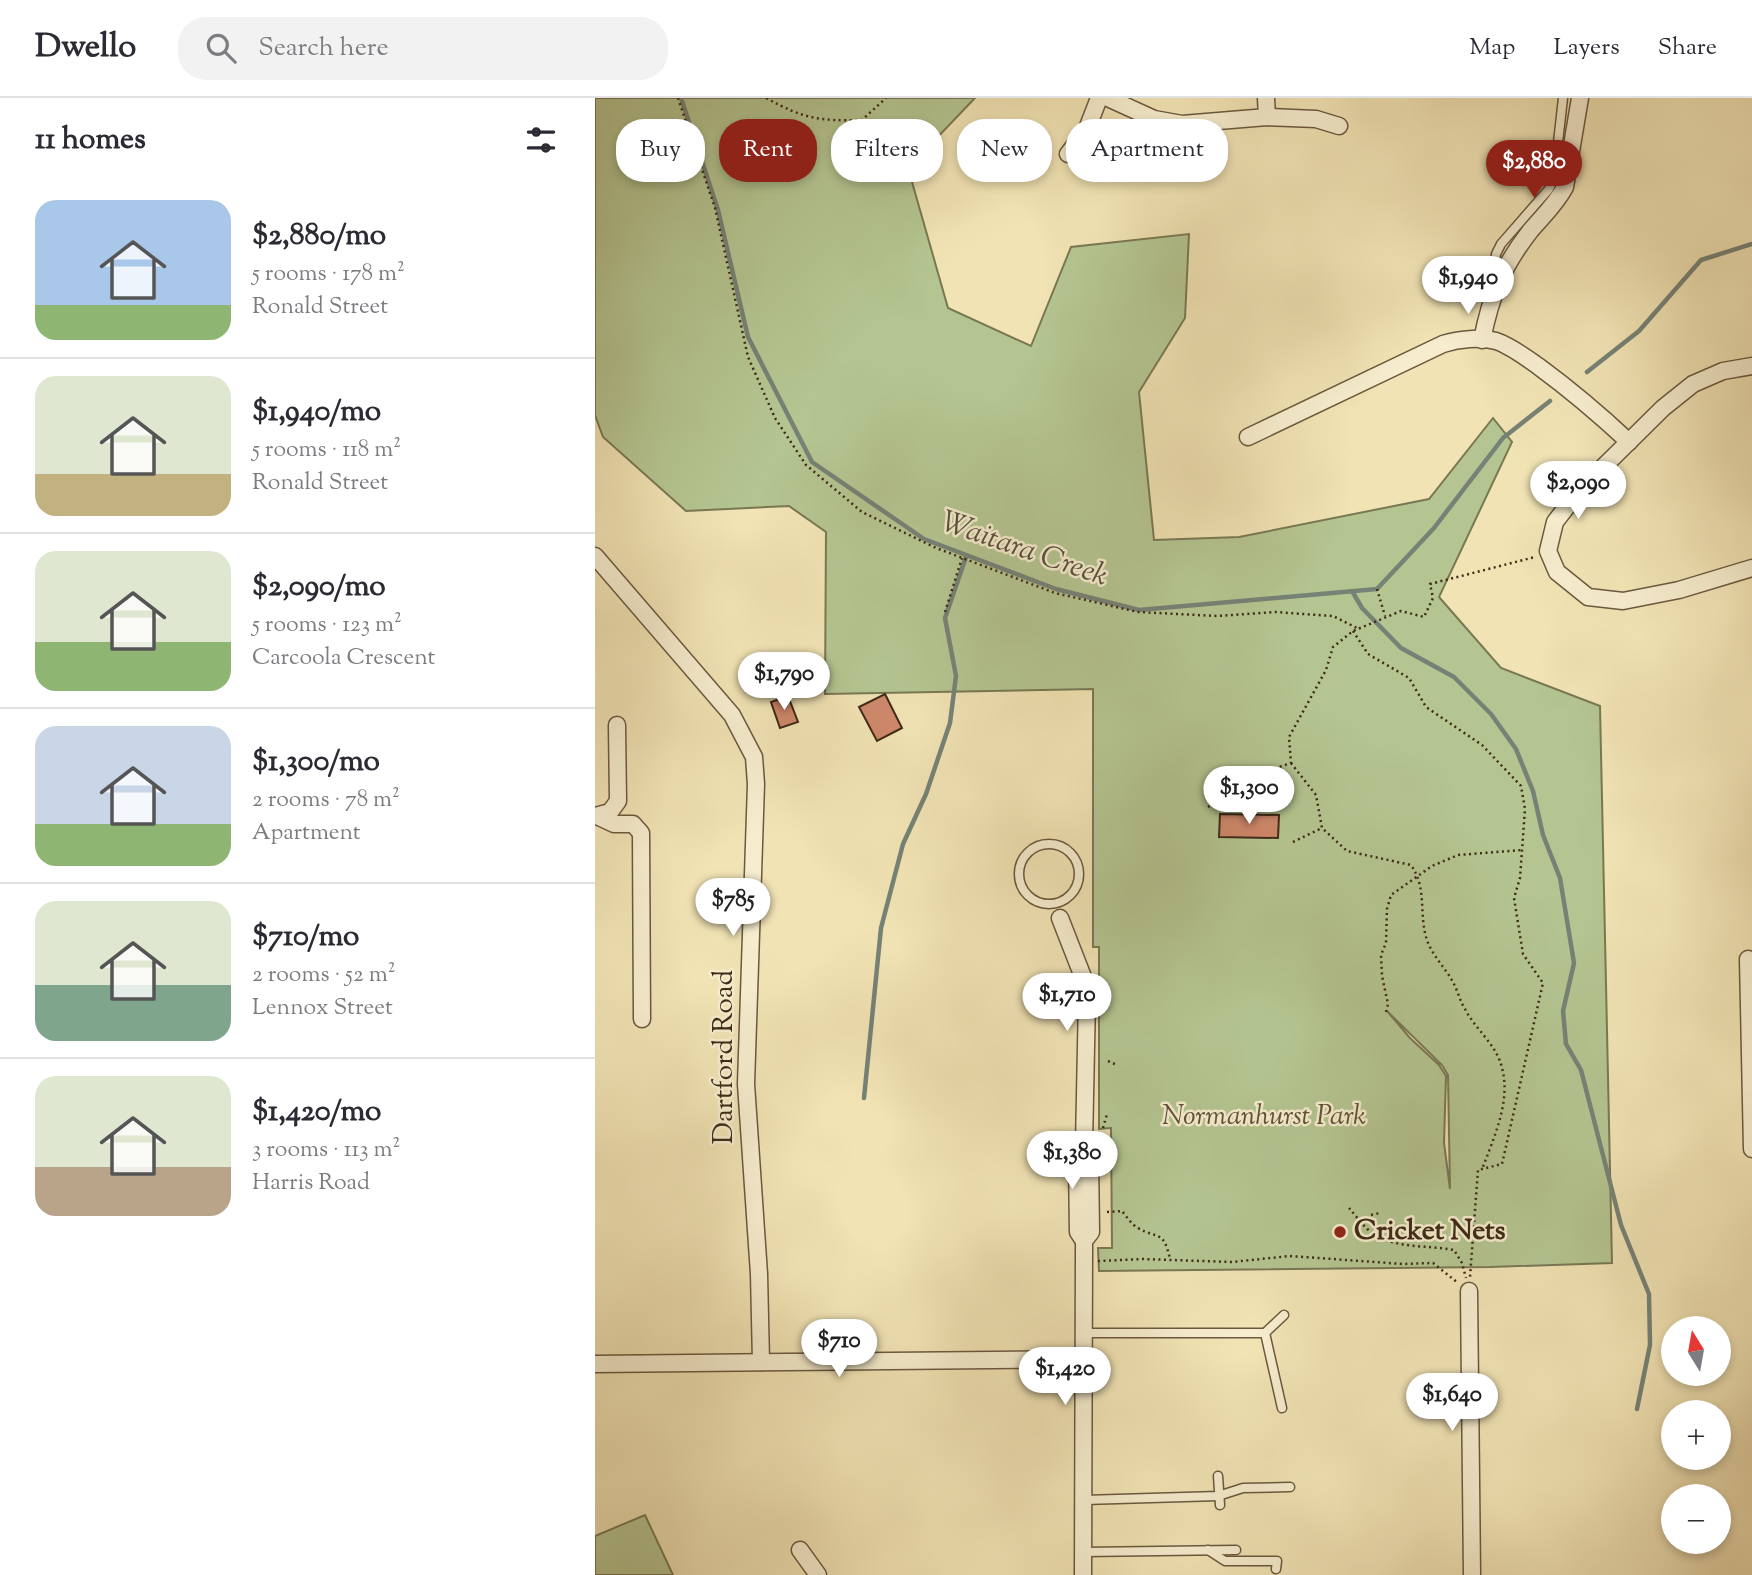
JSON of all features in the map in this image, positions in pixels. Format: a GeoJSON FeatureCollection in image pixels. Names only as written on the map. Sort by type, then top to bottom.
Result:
{"type":"FeatureCollection","features":[{"type":"Feature","properties":{"kind":"street"},"geometry":{"type":"LineString","coordinates":[[1091,119],[1099,98]]}},
{"type":"Feature","properties":{"kind":"street"},"geometry":{"type":"LineString","coordinates":[[1108,98],[1154,119],[1182,124],[1267,117],[1316,119],[1339,127]]}},
{"type":"Feature","properties":{"kind":"street"},"geometry":{"type":"LineString","coordinates":[[1266,98],[1267,117]]}},
{"type":"Feature","properties":{"kind":"street"},"geometry":{"type":"LineString","coordinates":[[1482,340],[1490,299],[1511,257],[1557,201],[1565,187],[1580,98]]}},
{"type":"Feature","properties":{"kind":"street"},"geometry":{"type":"LineString","coordinates":[[1248,436],[1443,344],[1482,340],[1506,345],[1534,364],[1586,401],[1629,442]]}},
{"type":"Feature","properties":{"kind":"street"},"geometry":{"type":"LineString","coordinates":[[1752,366],[1723,370],[1693,384],[1663,408],[1579,491],[1555,522],[1548,551],[1557,572],[1588,597],[1623,601],[1679,590],[1752,569]]}},
{"type":"Feature","properties":{"kind":"street","name":"Dartford Road"},"geometry":{"type":"LineString","coordinates":[[595,556],[732,715],[754,757],[756,784],[746,1084],[759,1274],[761,1362]]}},
{"type":"Feature","properties":{"kind":"street"},"geometry":{"type":"LineString","coordinates":[[596,816],[610,812],[618,801],[617,725]]}},
{"type":"Feature","properties":{"kind":"street"},"geometry":{"type":"LineString","coordinates":[[596,816],[614,824],[633,824],[641,832],[642,1019]]}},
{"type":"Feature","properties":{"kind":"street"},"geometry":{"type":"LineString","coordinates":[[1057,911],[1083,976],[1087,998],[1084,1145],[1077,1159],[1078,1232],[1084,1241]]}},
{"type":"Feature","properties":{"kind":"street"},"geometry":{"type":"LineString","coordinates":[[1748,959],[1752,1149]]}},
{"type":"Feature","properties":{"kind":"street"},"geometry":{"type":"LineString","coordinates":[[1083,1575],[1083,1262],[1084,1241],[1091,1232],[1090,1158],[1084,1145]]}},
{"type":"Feature","properties":{"kind":"street"},"geometry":{"type":"LineString","coordinates":[[1469,1291],[1472,1575]]}},
{"type":"Feature","properties":{"kind":"street"},"geometry":{"type":"LineString","coordinates":[[595,1364],[1083,1359]]}},
{"type":"Feature","properties":{"kind":"street"},"geometry":{"type":"LineString","coordinates":[[800,1550],[818,1575]]}},
{"type":"Feature","properties":{"kind":"lane"},"geometry":{"type":"LineString","coordinates":[[1490,299],[1496,254],[1508,234],[1549,190],[1554,178],[1563,98]]}},
{"type":"Feature","properties":{"kind":"lane"},"geometry":{"type":"LineString","coordinates":[[1044,844],[1066,849],[1072,854],[1079,868],[1074,891],[1057,911],[1032,898],[1019,879],[1024,856],[1044,844]]}},
{"type":"Feature","properties":{"kind":"lane"},"geometry":{"type":"LineString","coordinates":[[1084,1333],[1265,1333],[1284,1315]]}},
{"type":"Feature","properties":{"kind":"lane"},"geometry":{"type":"LineString","coordinates":[[1265,1333],[1282,1408]]}},
{"type":"Feature","properties":{"kind":"lane"},"geometry":{"type":"LineString","coordinates":[[1218,1476],[1219,1501]]}},
{"type":"Feature","properties":{"kind":"lane"},"geometry":{"type":"LineString","coordinates":[[1084,1500],[1219,1501],[1243,1488],[1290,1487]]}},
{"type":"Feature","properties":{"kind":"lane"},"geometry":{"type":"LineString","coordinates":[[1208,1550],[1225,1561],[1277,1561],[1276,1569]]}},
{"type":"Feature","properties":{"kind":"lane"},"geometry":{"type":"LineString","coordinates":[[1083,1552],[1236,1550]]}},
{"type":"Feature","properties":{"kind":"path"},"geometry":{"type":"LineString","coordinates":[[678,98],[715,208],[734,284],[748,357],[775,418],[806,465],[862,512],[962,558],[1055,593],[1138,612],[1217,616],[1275,612],[1333,616],[1359,629]]}},
{"type":"Feature","properties":{"kind":"path"},"geometry":{"type":"LineString","coordinates":[[766,98],[795,114],[829,121],[862,120],[886,98]]}},
{"type":"Feature","properties":{"kind":"path"},"geometry":{"type":"LineString","coordinates":[[1482,1169],[1498,1126],[1502,1106],[1502,1066],[1491,1045],[1465,1009],[1454,982],[1434,955],[1426,937],[1418,876],[1411,864],[1347,851],[1322,828],[1316,795],[1291,763],[1289,737],[1326,670],[1333,648],[1353,631],[1401,611],[1424,617],[1433,598],[1430,584],[1537,557]]}},
{"type":"Feature","properties":{"kind":"path"},"geometry":{"type":"LineString","coordinates":[[945,612],[962,558]]}},
{"type":"Feature","properties":{"kind":"path"},"geometry":{"type":"LineString","coordinates":[[1377,589],[1386,618]]}},
{"type":"Feature","properties":{"kind":"path"},"geometry":{"type":"LineString","coordinates":[[1353,631],[1368,654],[1409,678],[1426,707],[1482,745],[1521,786],[1525,809],[1520,878],[1514,898],[1523,954],[1543,983],[1502,1164],[1478,1170],[1469,1291]]}},
{"type":"Feature","properties":{"kind":"path"},"geometry":{"type":"LineString","coordinates":[[1208,807],[1270,769],[1291,763]]}},
{"type":"Feature","properties":{"kind":"path"},"geometry":{"type":"LineString","coordinates":[[1293,842],[1322,828]]}},
{"type":"Feature","properties":{"kind":"path"},"geometry":{"type":"LineString","coordinates":[[1386,1012],[1388,1004],[1381,955],[1386,943],[1387,909],[1391,895],[1432,866],[1458,855],[1522,850]]}},
{"type":"Feature","properties":{"kind":"path"},"geometry":{"type":"LineString","coordinates":[[1108,1061],[1117,1065]]}},
{"type":"Feature","properties":{"kind":"path"},"geometry":{"type":"LineString","coordinates":[[1103,1128],[1107,1114]]}},
{"type":"Feature","properties":{"kind":"path"},"geometry":{"type":"LineString","coordinates":[[1349,1208],[1372,1233],[1397,1243],[1434,1246],[1454,1251],[1462,1263],[1469,1291]]}},
{"type":"Feature","properties":{"kind":"path"},"geometry":{"type":"LineString","coordinates":[[1090,1215],[1122,1211],[1138,1228],[1159,1235],[1167,1247],[1170,1261]]}},
{"type":"Feature","properties":{"kind":"path"},"geometry":{"type":"LineString","coordinates":[[1371,1215],[1380,1213]]}},
{"type":"Feature","properties":{"kind":"path"},"geometry":{"type":"LineString","coordinates":[[1083,1262],[1143,1259],[1232,1262],[1290,1256],[1403,1264],[1433,1263],[1469,1291]]}},
{"type":"Feature","properties":{"kind":"green space","name":"Normanhurst Park"},"geometry":{"type":"Polygon","coordinates":[[[595,98],[975,98],[943,131],[943,119],[831,119],[831,182],[912,182],[948,308],[1031,346],[1071,247],[1189,234],[1185,318],[1139,392],[1154,540],[1239,537],[1429,499],[1493,418],[1512,442],[1439,597],[1501,668],[1600,706],[1612,1263],[1099,1271],[1098,1248],[1112,1248],[1111,1128],[1099,1129],[1099,947],[1093,947],[1093,689],[825,694],[826,532],[789,506],[686,511],[603,437],[595,415],[595,98]],[[1387,1011],[1410,1038],[1439,1065],[1446,1076],[1444,1143],[1450,1189],[1448,1075],[1442,1065],[1387,1011]]]}},
{"type":"Feature","properties":{"kind":"green space"},"geometry":{"type":"Polygon","coordinates":[[[645,1515],[673,1575],[595,1575],[595,1536],[645,1515]]]}},
{"type":"Feature","properties":{"kind":"building"},"geometry":{"type":"Polygon","coordinates":[[[885,694],[902,728],[877,741],[859,707],[885,694]]]}},
{"type":"Feature","properties":{"kind":"building"},"geometry":{"type":"Polygon","coordinates":[[[788,696],[798,722],[780,728],[771,702],[788,696]]]}},
{"type":"Feature","properties":{"kind":"building"},"geometry":{"type":"Polygon","coordinates":[[[1220,814],[1279,815],[1278,838],[1219,837],[1220,814]]]}},
{"type":"Feature","properties":{"kind":"waterway","name":"Waitara Creek"},"geometry":{"type":"LineString","coordinates":[[681,98],[718,210],[748,337],[812,462],[924,539],[1056,589],[1139,610],[1377,589],[1434,528],[1503,438],[1550,401]]}},
{"type":"Feature","properties":{"kind":"waterway","name":"Waitara Creek"},"geometry":{"type":"LineString","coordinates":[[1587,372],[1639,331],[1701,260],[1752,244]]}},
{"type":"Feature","properties":{"kind":"waterway"},"geometry":{"type":"LineString","coordinates":[[864,1098],[881,928],[903,844],[926,794],[950,723],[956,676],[945,618],[966,557]]}},
{"type":"Feature","properties":{"kind":"waterway"},"geometry":{"type":"LineString","coordinates":[[1352,591],[1362,608],[1401,648],[1454,677],[1491,714],[1516,749],[1533,791],[1543,835],[1560,878],[1574,963],[1563,1011],[1566,1044],[1581,1070],[1621,1225],[1649,1294],[1650,1345],[1637,1409]]}},
{"type":"Feature","properties":{"kind":"place","name":"Cricket Nets"},"geometry":{"type":"Point","coordinates":[1340,1232]}}]}
